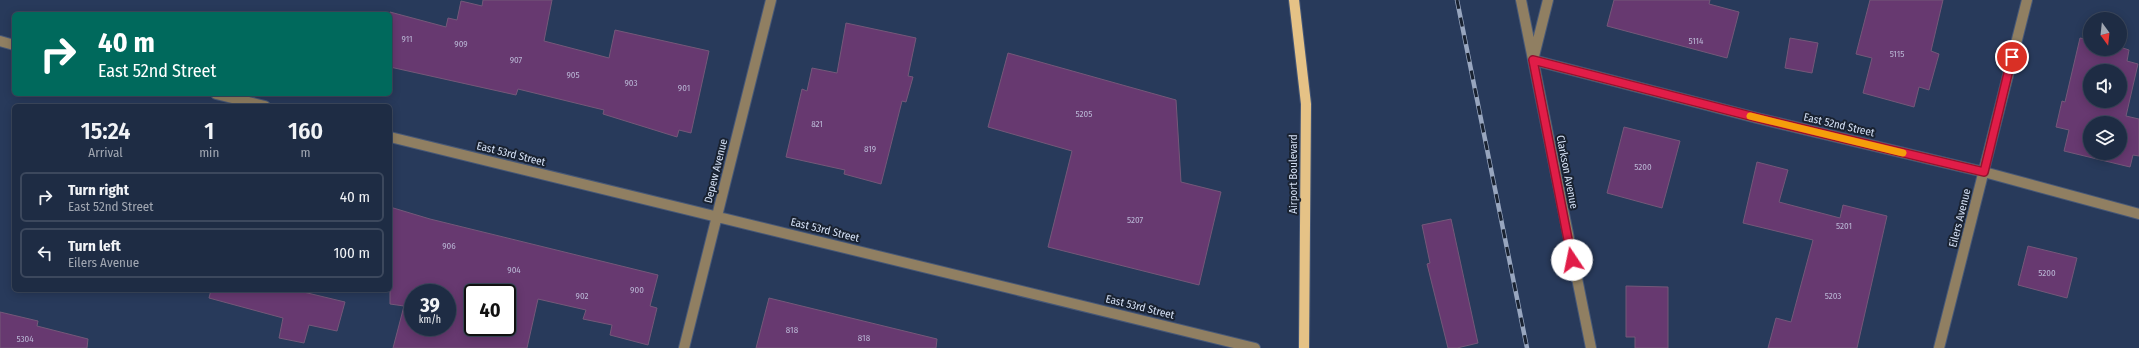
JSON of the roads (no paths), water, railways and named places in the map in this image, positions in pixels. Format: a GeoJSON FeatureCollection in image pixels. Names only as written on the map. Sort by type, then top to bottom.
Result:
{"type":"FeatureCollection","features":[{"type":"Feature","properties":{"kind":"main road","name":"Airport Boulevard"},"geometry":{"type":"LineString","coordinates":[[1294,0],[1306,104],[1304,348]]}},
{"type":"Feature","properties":{"kind":"street","name":"Depew Avenue"},"geometry":{"type":"LineString","coordinates":[[684,348],[771,0]]}},
{"type":"Feature","properties":{"kind":"street","name":"Clarkson Avenue"},"geometry":{"type":"LineString","coordinates":[[1521,0],[1590,348]]}},
{"type":"Feature","properties":{"kind":"street"},"geometry":{"type":"LineString","coordinates":[[1533,60],[1548,0]]}},
{"type":"Feature","properties":{"kind":"street","name":"Eilers Avenue"},"geometry":{"type":"LineString","coordinates":[[1939,348],[2027,0]]}},
{"type":"Feature","properties":{"kind":"street"},"geometry":{"type":"LineString","coordinates":[[0,41],[12,44]]}},
{"type":"Feature","properties":{"kind":"street","name":"East 52nd Street"},"geometry":{"type":"LineString","coordinates":[[1533,60],[1758,118],[1984,172],[2139,214]]}},
{"type":"Feature","properties":{"kind":"street"},"geometry":{"type":"LineString","coordinates":[[224,96],[257,104]]}},
{"type":"Feature","properties":{"kind":"street","name":"East 53rd Street"},"geometry":{"type":"LineString","coordinates":[[392,136],[1255,348]]}},
{"type":"Feature","properties":{"kind":"railway"},"geometry":{"type":"LineString","coordinates":[[1457,0],[1527,348]]}}]}
